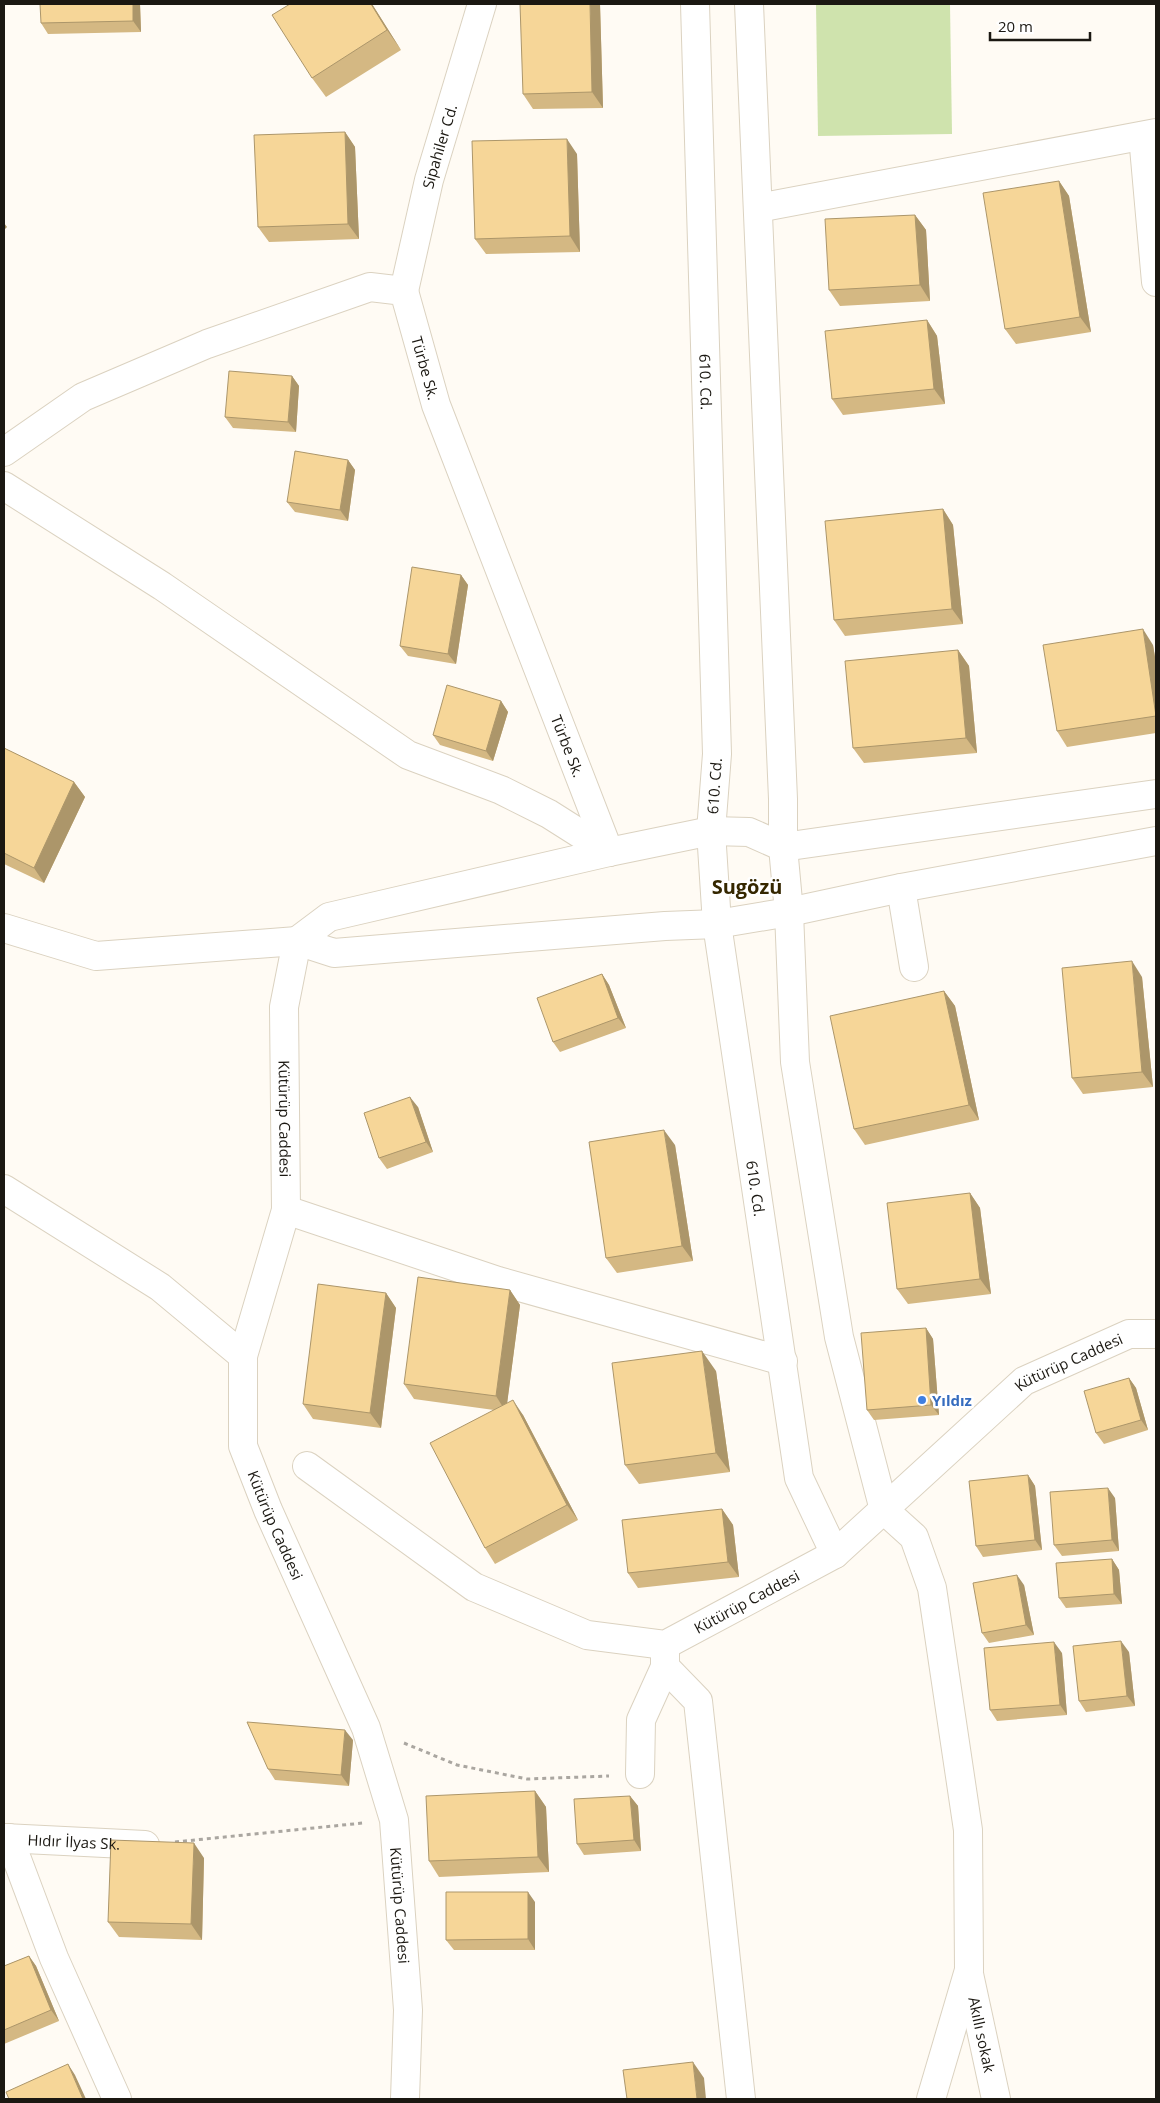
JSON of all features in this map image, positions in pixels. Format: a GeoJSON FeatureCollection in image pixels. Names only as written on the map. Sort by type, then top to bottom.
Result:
{"type":"FeatureCollection","features":[{"type":"Feature","properties":{"kind":"street","name":"Sipahiler Cd."},"geometry":{"type":"LineString","coordinates":[[404,291],[429,180],[482,4]]}},
{"type":"Feature","properties":{"kind":"street","name":"610. Cd."},"geometry":{"type":"LineString","coordinates":[[695,4],[716,754],[711,830],[717,924],[799,1478],[835,1554]]}},
{"type":"Feature","properties":{"kind":"street"},"geometry":{"type":"LineString","coordinates":[[748,4],[783,790],[783,847],[789,912],[795,1062],[839,1337],[884,1510],[914,1537],[932,1588],[968,1830],[969,1970],[931,2099]]}},
{"type":"Feature","properties":{"kind":"street"},"geometry":{"type":"LineString","coordinates":[[758,208],[1149,134],[1156,282]]}},
{"type":"Feature","properties":{"kind":"street"},"geometry":{"type":"LineString","coordinates":[[4,452],[83,398],[206,344],[370,287],[404,291]]}},
{"type":"Feature","properties":{"kind":"street","name":"Türbe Sk."},"geometry":{"type":"LineString","coordinates":[[404,291],[436,405],[609,852]]}},
{"type":"Feature","properties":{"kind":"street"},"geometry":{"type":"LineString","coordinates":[[4,486],[162,586],[408,755],[509,794],[549,814],[609,852]]}},
{"type":"Feature","properties":{"kind":"street"},"geometry":{"type":"LineString","coordinates":[[297,941],[329,917],[711,830],[749,832],[783,847],[1156,794]]}},
{"type":"Feature","properties":{"kind":"street"},"geometry":{"type":"LineString","coordinates":[[4,928],[96,956],[297,941],[334,953],[665,926],[717,924],[789,912],[901,888],[1156,841]]}},
{"type":"Feature","properties":{"kind":"street"},"geometry":{"type":"LineString","coordinates":[[901,888],[914,967]]}},
{"type":"Feature","properties":{"kind":"street","name":"Kütürüp Caddesi"},"geometry":{"type":"LineString","coordinates":[[297,941],[284,1007],[286,1210],[243,1356],[243,1446],[268,1510],[366,1728],[394,1820],[408,2010],[405,2099]]}},
{"type":"Feature","properties":{"kind":"street"},"geometry":{"type":"LineString","coordinates":[[4,1189],[160,1287],[243,1356]]}},
{"type":"Feature","properties":{"kind":"street"},"geometry":{"type":"LineString","coordinates":[[286,1210],[498,1281],[783,1361]]}},
{"type":"Feature","properties":{"kind":"street","name":"Kütürüp Caddesi"},"geometry":{"type":"LineString","coordinates":[[665,1656],[835,1554],[1024,1381],[1129,1334],[1156,1334]]}},
{"type":"Feature","properties":{"kind":"street"},"geometry":{"type":"LineString","coordinates":[[307,1466],[474,1587],[587,1635],[665,1656],[698,1701],[741,2099]]}},
{"type":"Feature","properties":{"kind":"street"},"geometry":{"type":"LineString","coordinates":[[640,1774],[641,1720],[665,1656]]}},
{"type":"Feature","properties":{"kind":"street"},"geometry":{"type":"LineString","coordinates":[[6,1838],[54,1958],[117,2099]]}},
{"type":"Feature","properties":{"kind":"street","name":"Hıdır İlyas Sk."},"geometry":{"type":"LineString","coordinates":[[6,1838],[145,1845]]}},
{"type":"Feature","properties":{"kind":"street","name":"Akıllı sokak"},"geometry":{"type":"LineString","coordinates":[[969,1970],[996,2099]]}},
{"type":"Feature","properties":{"kind":"path"},"geometry":{"type":"LineString","coordinates":[[366,1728],[457,1766],[527,1779],[640,1774]]}},
{"type":"Feature","properties":{"kind":"path"},"geometry":{"type":"LineString","coordinates":[[145,1845],[394,1820]]}},
{"type":"Feature","properties":{"kind":"green space"},"geometry":{"type":"Polygon","coordinates":[[[816,4],[950,4],[952,134],[818,136],[816,4]]]}},
{"type":"Feature","properties":{"kind":"building"},"geometry":{"type":"Polygon","coordinates":[[[40,4],[133,4],[133,21],[41,23],[40,4]]]}},
{"type":"Feature","properties":{"kind":"building"},"geometry":{"type":"Polygon","coordinates":[[[290,4],[371,4],[387,30],[312,78],[272,15],[290,4]]]}},
{"type":"Feature","properties":{"kind":"building"},"geometry":{"type":"Polygon","coordinates":[[[520,4],[590,4],[592,92],[523,94],[520,4]]]}},
{"type":"Feature","properties":{"kind":"building"},"geometry":{"type":"Polygon","coordinates":[[[345,132],[348,224],[258,227],[254,135],[345,132]]]}},
{"type":"Feature","properties":{"kind":"building"},"geometry":{"type":"Polygon","coordinates":[[[567,139],[570,236],[475,239],[472,141],[567,139]]]}},
{"type":"Feature","properties":{"kind":"building"},"geometry":{"type":"Polygon","coordinates":[[[1059,181],[1080,317],[1005,329],[983,193],[1059,181]]]}},
{"type":"Feature","properties":{"kind":"building"},"geometry":{"type":"Polygon","coordinates":[[[915,215],[920,285],[829,290],[825,219],[915,215]]]}},
{"type":"Feature","properties":{"kind":"building"},"geometry":{"type":"Polygon","coordinates":[[[927,320],[934,389],[832,399],[825,331],[927,320]]]}},
{"type":"Feature","properties":{"kind":"building"},"geometry":{"type":"Polygon","coordinates":[[[229,371],[292,376],[288,422],[225,417],[229,371]]]}},
{"type":"Feature","properties":{"kind":"building"},"geometry":{"type":"Polygon","coordinates":[[[295,451],[348,460],[340,510],[287,502],[295,451]]]}},
{"type":"Feature","properties":{"kind":"building"},"geometry":{"type":"Polygon","coordinates":[[[943,509],[952,609],[834,620],[825,521],[943,509]]]}},
{"type":"Feature","properties":{"kind":"building"},"geometry":{"type":"Polygon","coordinates":[[[412,567],[461,575],[448,654],[400,646],[412,567]]]}},
{"type":"Feature","properties":{"kind":"building"},"geometry":{"type":"Polygon","coordinates":[[[1143,629],[1156,716],[1057,731],[1043,645],[1143,629]]]}},
{"type":"Feature","properties":{"kind":"building"},"geometry":{"type":"Polygon","coordinates":[[[958,650],[966,738],[853,748],[845,661],[958,650]]]}},
{"type":"Feature","properties":{"kind":"building"},"geometry":{"type":"Polygon","coordinates":[[[447,685],[501,701],[486,751],[433,735],[447,685]]]}},
{"type":"Feature","properties":{"kind":"building"},"geometry":{"type":"Polygon","coordinates":[[[4,748],[74,782],[34,868],[4,853],[4,748]]]}},
{"type":"Feature","properties":{"kind":"building"},"geometry":{"type":"Polygon","coordinates":[[[1132,961],[1142,1072],[1072,1078],[1062,968],[1132,961]]]}},
{"type":"Feature","properties":{"kind":"building"},"geometry":{"type":"Polygon","coordinates":[[[602,974],[618,1018],[553,1042],[537,998],[602,974]]]}},
{"type":"Feature","properties":{"kind":"building"},"geometry":{"type":"Polygon","coordinates":[[[944,991],[969,1105],[854,1129],[830,1016],[944,991]]]}},
{"type":"Feature","properties":{"kind":"building"},"geometry":{"type":"Polygon","coordinates":[[[410,1097],[426,1142],[379,1158],[364,1113],[410,1097]]]}},
{"type":"Feature","properties":{"kind":"building"},"geometry":{"type":"Polygon","coordinates":[[[664,1130],[682,1246],[606,1258],[589,1142],[664,1130]]]}},
{"type":"Feature","properties":{"kind":"building"},"geometry":{"type":"Polygon","coordinates":[[[970,1193],[980,1279],[897,1289],[887,1203],[970,1193]]]}},
{"type":"Feature","properties":{"kind":"building"},"geometry":{"type":"Polygon","coordinates":[[[418,1277],[510,1290],[496,1396],[404,1384],[418,1277]]]}},
{"type":"Feature","properties":{"kind":"building"},"geometry":{"type":"Polygon","coordinates":[[[318,1284],[386,1293],[370,1413],[303,1404],[318,1284]]]}},
{"type":"Feature","properties":{"kind":"building"},"geometry":{"type":"Polygon","coordinates":[[[926,1328],[931,1405],[867,1410],[861,1333],[926,1328]]]}},
{"type":"Feature","properties":{"kind":"building"},"geometry":{"type":"Polygon","coordinates":[[[702,1351],[716,1453],[625,1465],[612,1363],[702,1351]]]}},
{"type":"Feature","properties":{"kind":"building"},"geometry":{"type":"Polygon","coordinates":[[[1129,1378],[1141,1420],[1096,1433],[1084,1391],[1129,1378]]]}},
{"type":"Feature","properties":{"kind":"building"},"geometry":{"type":"Polygon","coordinates":[[[513,1400],[567,1505],[485,1548],[430,1443],[513,1400]]]}},
{"type":"Feature","properties":{"kind":"building"},"geometry":{"type":"Polygon","coordinates":[[[1028,1475],[1035,1540],[976,1546],[969,1481],[1028,1475]]]}},
{"type":"Feature","properties":{"kind":"building"},"geometry":{"type":"Polygon","coordinates":[[[1108,1488],[1112,1540],[1054,1545],[1050,1492],[1108,1488]]]}},
{"type":"Feature","properties":{"kind":"building"},"geometry":{"type":"Polygon","coordinates":[[[722,1509],[728,1562],[628,1573],[622,1520],[722,1509]]]}},
{"type":"Feature","properties":{"kind":"building"},"geometry":{"type":"Polygon","coordinates":[[[1112,1559],[1114,1594],[1059,1598],[1056,1563],[1112,1559]]]}},
{"type":"Feature","properties":{"kind":"building"},"geometry":{"type":"Polygon","coordinates":[[[1017,1575],[1026,1625],[982,1633],[973,1583],[1017,1575]]]}},
{"type":"Feature","properties":{"kind":"building"},"geometry":{"type":"Polygon","coordinates":[[[1121,1641],[1127,1696],[1079,1701],[1073,1646],[1121,1641]]]}},
{"type":"Feature","properties":{"kind":"building"},"geometry":{"type":"Polygon","coordinates":[[[1054,1642],[1060,1705],[990,1710],[984,1648],[1054,1642]]]}},
{"type":"Feature","properties":{"kind":"building"},"geometry":{"type":"Polygon","coordinates":[[[247,1722],[345,1730],[341,1775],[268,1769],[247,1722]]]}},
{"type":"Feature","properties":{"kind":"building"},"geometry":{"type":"Polygon","coordinates":[[[535,1791],[538,1857],[429,1861],[426,1796],[535,1791]]]}},
{"type":"Feature","properties":{"kind":"building"},"geometry":{"type":"Polygon","coordinates":[[[630,1796],[634,1840],[577,1844],[574,1799],[630,1796]]]}},
{"type":"Feature","properties":{"kind":"building"},"geometry":{"type":"Polygon","coordinates":[[[111,1840],[194,1843],[191,1924],[108,1922],[111,1840]]]}},
{"type":"Feature","properties":{"kind":"building"},"geometry":{"type":"Polygon","coordinates":[[[446,1892],[528,1892],[528,1939],[446,1940],[446,1892]]]}},
{"type":"Feature","properties":{"kind":"building"},"geometry":{"type":"Polygon","coordinates":[[[29,1956],[51,2010],[4,2030],[4,1966],[29,1956]]]}},
{"type":"Feature","properties":{"kind":"building"},"geometry":{"type":"Polygon","coordinates":[[[693,2062],[697,2099],[627,2099],[623,2070],[693,2062]]]}},
{"type":"Feature","properties":{"kind":"building"},"geometry":{"type":"Polygon","coordinates":[[[68,2064],[83,2099],[9,2099],[6,2092],[68,2064]]]}},
{"type":"Feature","properties":{"kind":"place","name":"Yıldız"},"geometry":{"type":"Point","coordinates":[922,1400]}},
{"type":"Feature","properties":{"kind":"district","name":"Sugözü"},"geometry":{"type":"Point","coordinates":[747,886]}}]}
